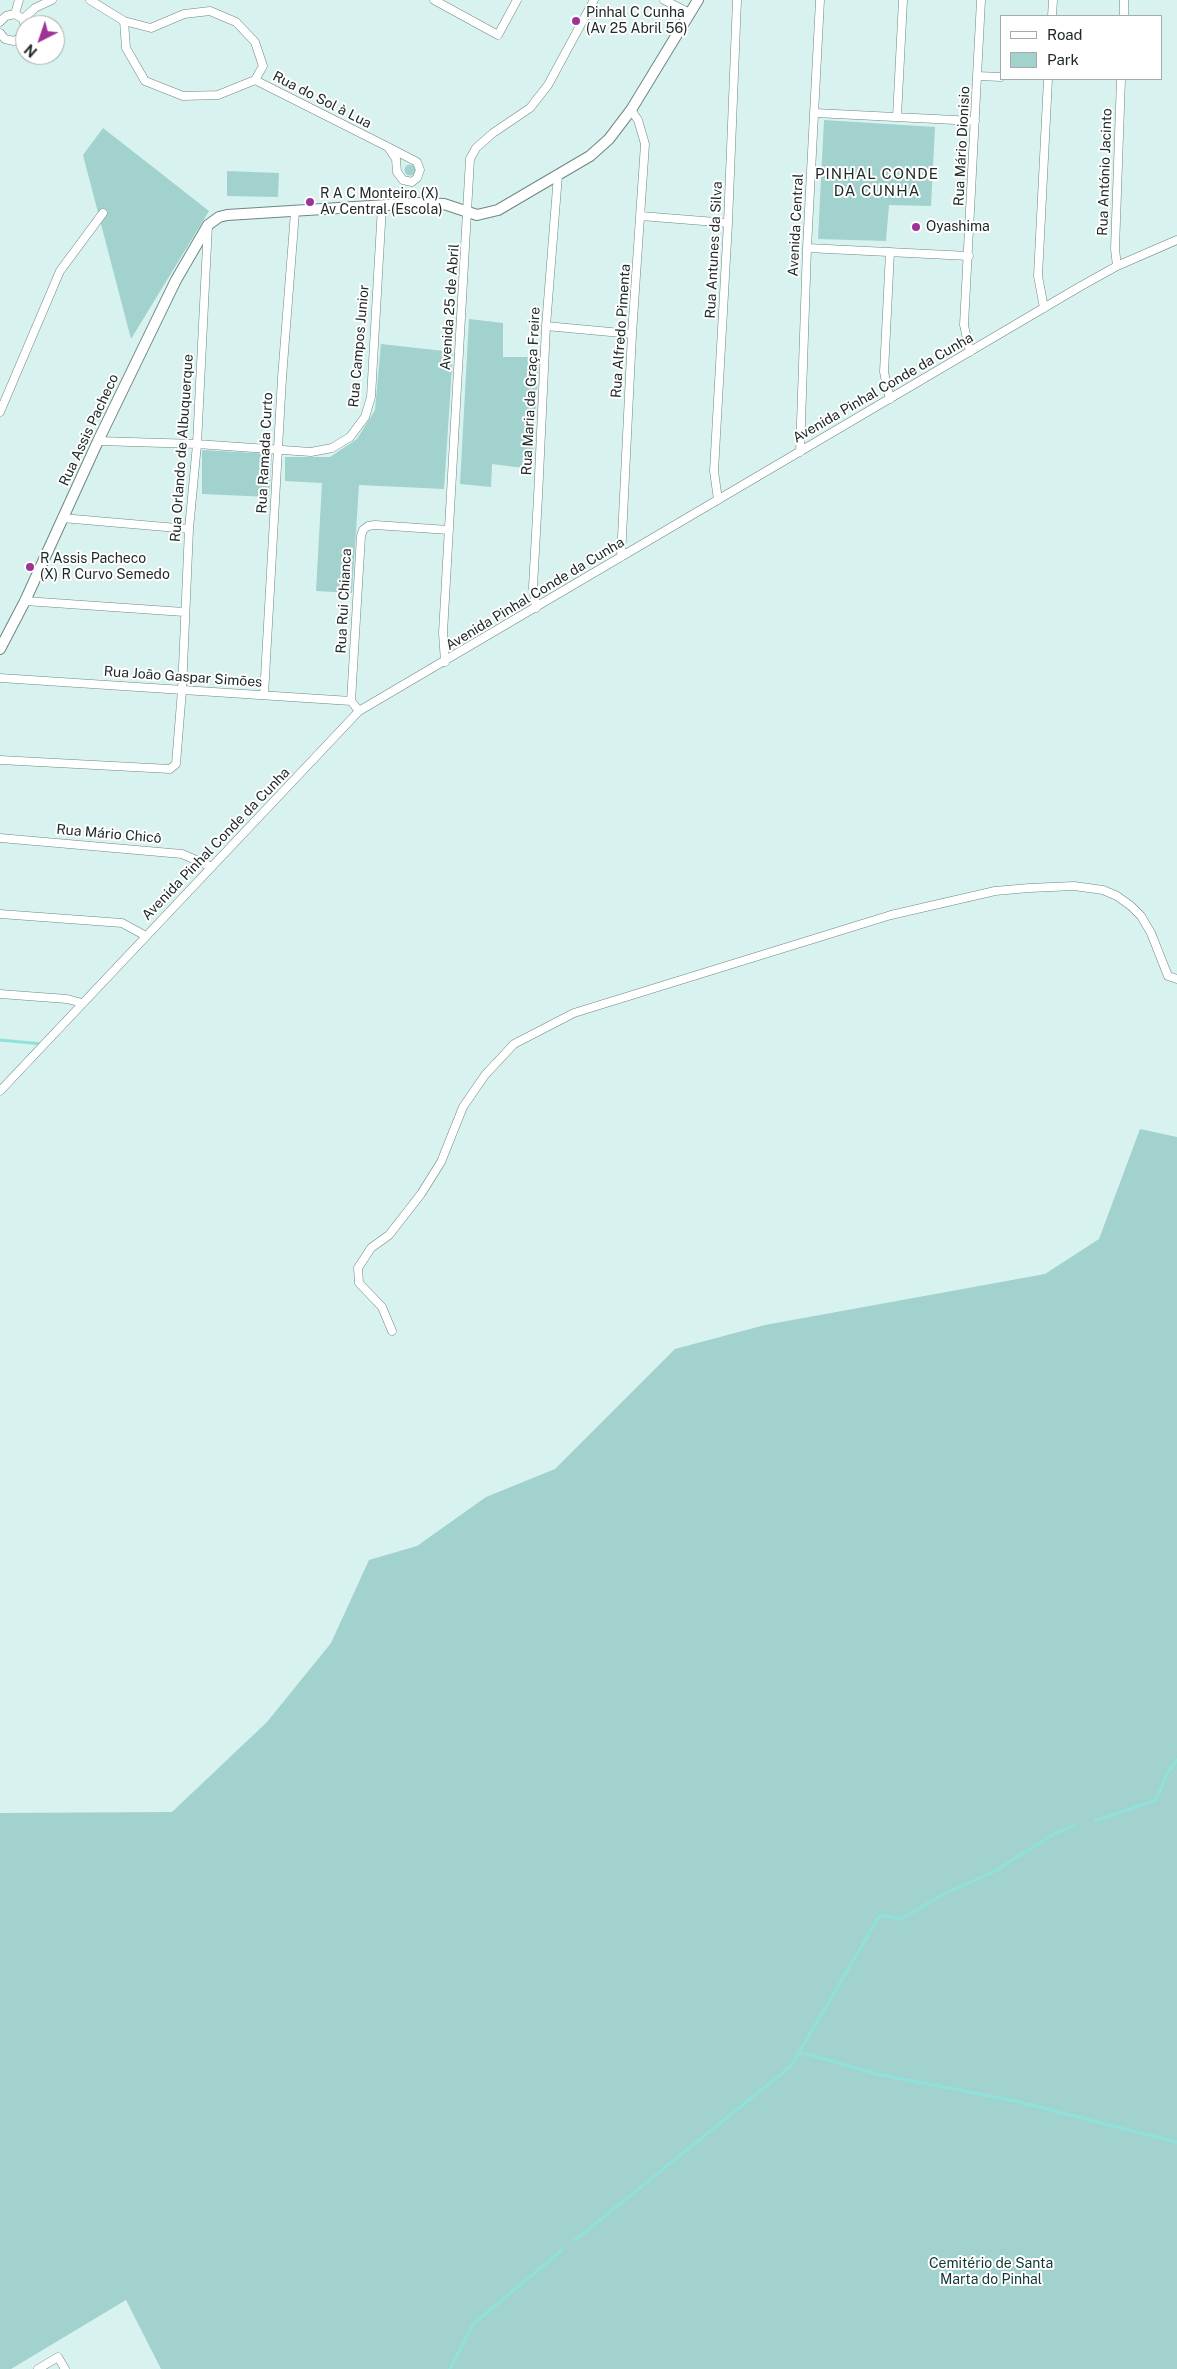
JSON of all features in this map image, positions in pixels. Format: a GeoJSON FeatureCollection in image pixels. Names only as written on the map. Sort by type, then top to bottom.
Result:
{"type":"FeatureCollection","features":[{"type":"Feature","properties":{"kind":"street"},"geometry":{"type":"LineString","coordinates":[[1,20],[6,16],[15,14],[19,0]]}},
{"type":"Feature","properties":{"kind":"street"},"geometry":{"type":"LineString","coordinates":[[30,15],[35,8],[52,0]]}},
{"type":"Feature","properties":{"kind":"street"},"geometry":{"type":"LineString","coordinates":[[90,0],[124,21],[151,28],[184,14],[210,11],[236,22],[255,42],[263,66],[255,80]]}},
{"type":"Feature","properties":{"kind":"street"},"geometry":{"type":"LineString","coordinates":[[434,0],[498,35],[517,0]]}},
{"type":"Feature","properties":{"kind":"street","name":"Avenida 25 de Abril"},"geometry":{"type":"LineString","coordinates":[[445,662],[443,633],[470,159],[472,153],[493,133],[530,108],[548,85],[594,0]]}},
{"type":"Feature","properties":{"kind":"street"},"geometry":{"type":"LineString","coordinates":[[664,0],[690,13]]}},
{"type":"Feature","properties":{"kind":"street"},"geometry":{"type":"LineString","coordinates":[[208,225],[227,215],[382,206],[444,204],[484,215],[498,210],[558,175],[602,146],[631,110],[698,0]]}},
{"type":"Feature","properties":{"kind":"street","name":"Rua Antunes da Silva"},"geometry":{"type":"LineString","coordinates":[[718,500],[714,471],[728,223],[737,0]]}},
{"type":"Feature","properties":{"kind":"street","name":"Avenida Central"},"geometry":{"type":"LineString","coordinates":[[800,452],[807,248],[820,0]]}},
{"type":"Feature","properties":{"kind":"street"},"geometry":{"type":"LineString","coordinates":[[897,117],[903,0]]}},
{"type":"Feature","properties":{"kind":"street","name":"Rua Mário Dionisio"},"geometry":{"type":"LineString","coordinates":[[970,352],[964,325],[981,0]]}},
{"type":"Feature","properties":{"kind":"street"},"geometry":{"type":"LineString","coordinates":[[1052,15],[1053,0]]}},
{"type":"Feature","properties":{"kind":"street"},"geometry":{"type":"LineString","coordinates":[[1124,0],[1124,15]]}},
{"type":"Feature","properties":{"kind":"street","name":"Rua do Sol à Lua"},"geometry":{"type":"LineString","coordinates":[[124,21],[126,48],[145,81],[183,96],[218,95],[255,80],[388,146],[417,162],[420,170],[417,178],[412,182],[403,180],[397,172],[396,160],[388,146]]}},
{"type":"Feature","properties":{"kind":"street"},"geometry":{"type":"LineString","coordinates":[[0,32],[5,39],[15,40]]}},
{"type":"Feature","properties":{"kind":"street"},"geometry":{"type":"LineString","coordinates":[[978,76],[1000,77]]}},
{"type":"Feature","properties":{"kind":"street"},"geometry":{"type":"LineString","coordinates":[[1044,308],[1038,276],[1048,80]]}},
{"type":"Feature","properties":{"kind":"street","name":"Rua António Jacinto"},"geometry":{"type":"LineString","coordinates":[[1117,266],[1115,249],[1121,80]]}},
{"type":"Feature","properties":{"kind":"street","name":"Rua Alfredo Pimenta"},"geometry":{"type":"LineString","coordinates":[[621,557],[632,334],[645,144],[638,120],[631,110]]}},
{"type":"Feature","properties":{"kind":"street"},"geometry":{"type":"LineString","coordinates":[[815,113],[975,121]]}},
{"type":"Feature","properties":{"kind":"street","name":"Rua Maria da Graça Freire"},"geometry":{"type":"LineString","coordinates":[[536,608],[533,587],[546,326],[558,175]]}},
{"type":"Feature","properties":{"kind":"street","name":"Rua Campos Junior"},"geometry":{"type":"LineString","coordinates":[[98,441],[197,444],[311,452],[332,448],[350,437],[365,417],[371,397],[382,206]]}},
{"type":"Feature","properties":{"kind":"street","name":"Rua Ramada Curto"},"geometry":{"type":"LineString","coordinates":[[264,695],[294,212]]}},
{"type":"Feature","properties":{"kind":"street"},"geometry":{"type":"LineString","coordinates":[[0,412],[60,270],[103,213]]}},
{"type":"Feature","properties":{"kind":"street"},"geometry":{"type":"LineString","coordinates":[[641,216],[728,223]]}},
{"type":"Feature","properties":{"kind":"street","name":"Rua Assis Pacheco"},"geometry":{"type":"LineString","coordinates":[[0,649],[25,601],[98,441],[176,280],[208,225]]}},
{"type":"Feature","properties":{"kind":"street","name":"Rua Orlando de Albuquerque"},"geometry":{"type":"LineString","coordinates":[[0,760],[170,769],[176,764],[182,690],[189,529],[197,444],[208,225]]}},
{"type":"Feature","properties":{"kind":"street","name":"Avenida Pinhal Conde da Cunha"},"geometry":{"type":"LineString","coordinates":[[0,1091],[359,711],[1044,308],[1117,266],[1177,240]]}},
{"type":"Feature","properties":{"kind":"street"},"geometry":{"type":"LineString","coordinates":[[807,248],[969,256]]}},
{"type":"Feature","properties":{"kind":"street"},"geometry":{"type":"LineString","coordinates":[[890,252],[884,372],[890,399]]}},
{"type":"Feature","properties":{"kind":"street"},"geometry":{"type":"LineString","coordinates":[[546,326],[632,334]]}},
{"type":"Feature","properties":{"kind":"street"},"geometry":{"type":"LineString","coordinates":[[62,518],[189,529]]}},
{"type":"Feature","properties":{"kind":"street","name":"Rua Rui Chianca"},"geometry":{"type":"LineString","coordinates":[[350,701],[360,536],[363,530],[368,526],[375,525],[449,530]]}},
{"type":"Feature","properties":{"kind":"street"},"geometry":{"type":"LineString","coordinates":[[25,601],[184,612]]}},
{"type":"Feature","properties":{"kind":"street","name":"Rua João Gaspar Simões"},"geometry":{"type":"LineString","coordinates":[[0,678],[350,701]]}},
{"type":"Feature","properties":{"kind":"street"},"geometry":{"type":"LineString","coordinates":[[350,701],[359,711]]}},
{"type":"Feature","properties":{"kind":"street","name":"Rua Mário Chicô"},"geometry":{"type":"LineString","coordinates":[[0,838],[182,854],[212,867]]}},
{"type":"Feature","properties":{"kind":"street"},"geometry":{"type":"LineString","coordinates":[[392,1331],[382,1307],[359,1283],[358,1268],[371,1248],[389,1235],[421,1194],[441,1162],[463,1107],[485,1075],[514,1044],[574,1013],[891,915],[995,891],[1029,888],[1074,886],[1103,890],[1117,896],[1141,916],[1151,933],[1168,976],[1177,979]]}},
{"type":"Feature","properties":{"kind":"street"},"geometry":{"type":"LineString","coordinates":[[0,914],[122,923],[146,936]]}},
{"type":"Feature","properties":{"kind":"street"},"geometry":{"type":"LineString","coordinates":[[0,994],[67,999],[82,1003]]}},
{"type":"Feature","properties":{"kind":"street"},"geometry":{"type":"LineString","coordinates":[[38,2369],[58,2357],[65,2369]]}},
{"type":"Feature","properties":{"kind":"green space"},"geometry":{"type":"Polygon","coordinates":[[[824,120],[935,127],[931,206],[889,205],[886,241],[818,239],[824,120]]]}},
{"type":"Feature","properties":{"kind":"green space"},"geometry":{"type":"Polygon","coordinates":[[[103,128],[209,211],[131,339],[83,155],[103,128]]]}},
{"type":"Feature","properties":{"kind":"green space"},"geometry":{"type":"Polygon","coordinates":[[[410,164],[416,170],[410,176],[404,170],[410,164]]]}},
{"type":"Feature","properties":{"kind":"green space"},"geometry":{"type":"Polygon","coordinates":[[[227,171],[279,173],[278,197],[227,196],[227,171]]]}},
{"type":"Feature","properties":{"kind":"green space"},"geometry":{"type":"Polygon","coordinates":[[[469,319],[503,323],[503,357],[539,357],[532,469],[492,464],[491,487],[460,484],[469,319]]]}},
{"type":"Feature","properties":{"kind":"green space"},"geometry":{"type":"Polygon","coordinates":[[[381,344],[453,352],[444,489],[359,485],[352,593],[316,591],[322,483],[285,481],[285,457],[330,457],[357,439],[375,410],[381,344]]]}},
{"type":"Feature","properties":{"kind":"green space"},"geometry":{"type":"Polygon","coordinates":[[[202,450],[272,454],[269,497],[202,494],[202,450]]]}},
{"type":"Feature","properties":{"kind":"green space","name":"Cemitério de Santa Marta do Pinhal"},"geometry":{"type":"Polygon","coordinates":[[[1140,1129],[1177,1137],[1177,2369],[161,2369],[126,2300],[11,2369],[0,2369],[0,1813],[172,1812],[267,1722],[331,1643],[369,1560],[417,1546],[486,1497],[555,1469],[675,1349],[765,1325],[1045,1274],[1099,1239],[1140,1129]]]}},
{"type":"Feature","properties":{"kind":"waterway"},"geometry":{"type":"LineString","coordinates":[[0,1040],[42,1044]]}},
{"type":"Feature","properties":{"kind":"waterway"},"geometry":{"type":"LineString","coordinates":[[1095,1821],[1156,1800],[1167,1774],[1177,1760]]}},
{"type":"Feature","properties":{"kind":"waterway"},"geometry":{"type":"LineString","coordinates":[[575,2240],[791,2066],[880,1915],[901,1919],[942,1895],[995,1871],[1054,1834],[1074,1825]]}},
{"type":"Feature","properties":{"kind":"waterway"},"geometry":{"type":"LineString","coordinates":[[799,2052],[877,2074],[1015,2101],[1177,2142]]}},
{"type":"Feature","properties":{"kind":"waterway"},"geometry":{"type":"LineString","coordinates":[[450,2369],[473,2324],[562,2250]]}},
{"type":"Feature","properties":{"kind":"place","name":"Pinhal C Cunha (Av 25 Abril 56)"},"geometry":{"type":"Point","coordinates":[576,21]}},
{"type":"Feature","properties":{"kind":"place","name":"R A C Monteiro (X) Av Central (Escola)"},"geometry":{"type":"Point","coordinates":[310,202]}},
{"type":"Feature","properties":{"kind":"place","name":"Oyashima"},"geometry":{"type":"Point","coordinates":[916,227]}},
{"type":"Feature","properties":{"kind":"place","name":"R Assis Pacheco (X) R Curvo Semedo"},"geometry":{"type":"Point","coordinates":[30,567]}},
{"type":"Feature","properties":{"kind":"district","name":"PINHAL CONDE DA CUNHA"},"geometry":{"type":"Point","coordinates":[877,182]}}]}
